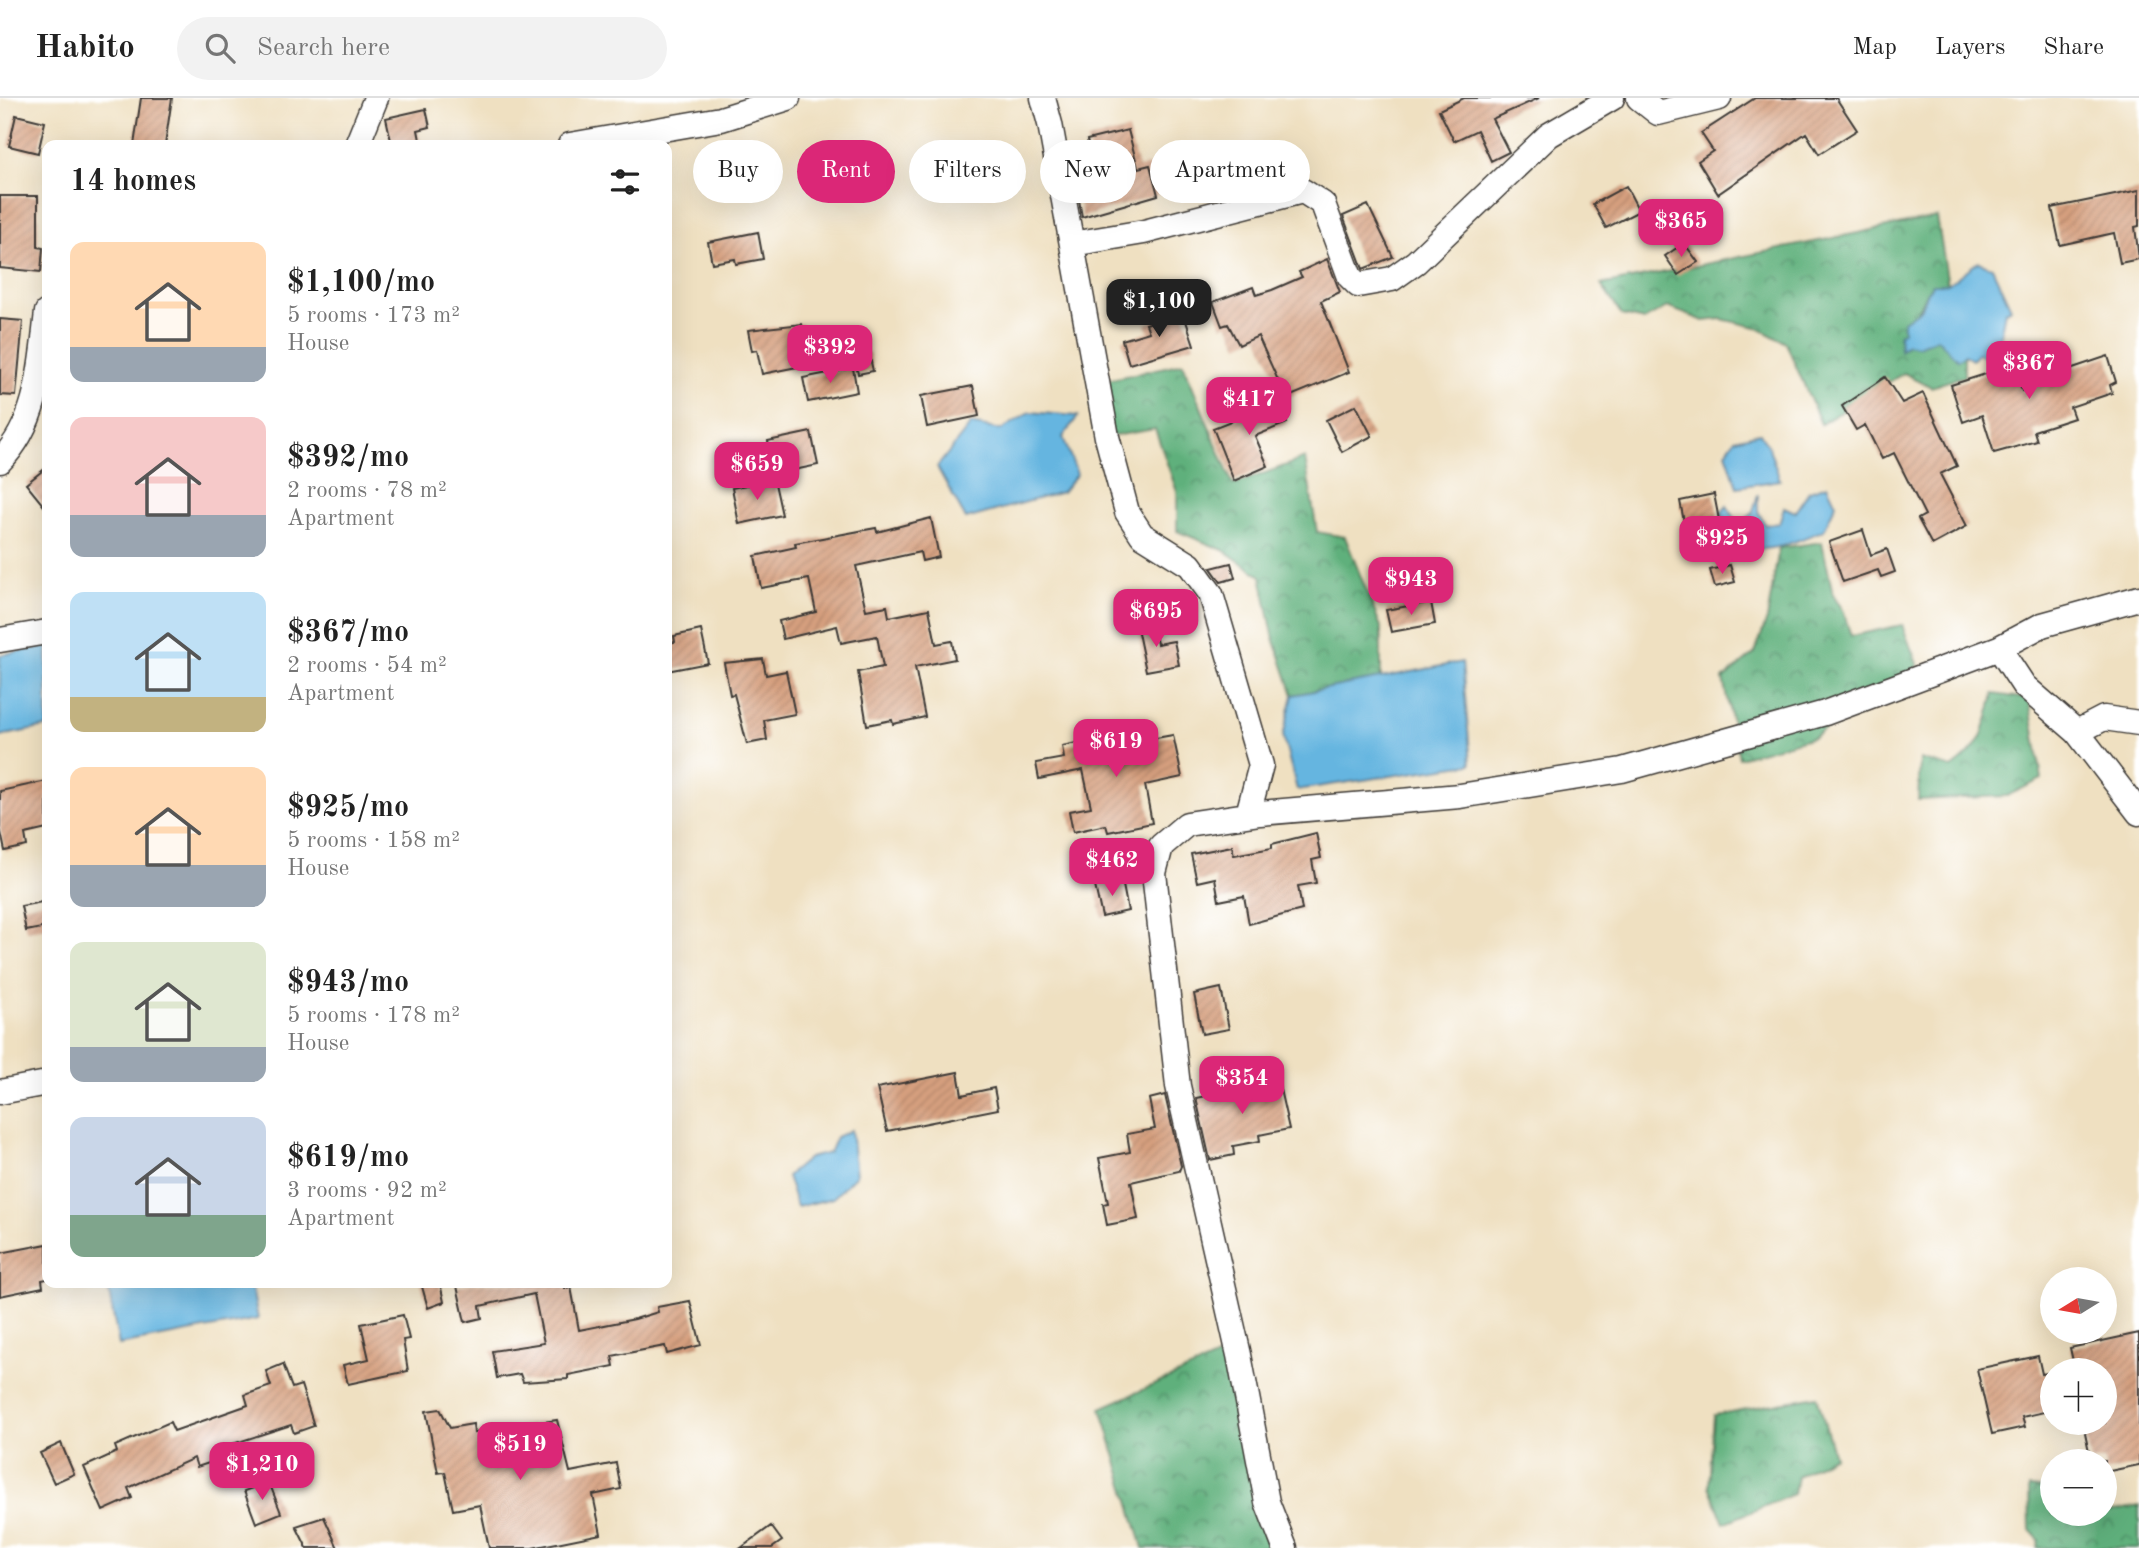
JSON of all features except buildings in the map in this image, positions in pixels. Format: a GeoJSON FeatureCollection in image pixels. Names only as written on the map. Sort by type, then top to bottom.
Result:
{"type":"FeatureCollection","features":[{"type":"Feature","properties":{"kind":"street"},"geometry":{"type":"LineString","coordinates":[[359,140],[376,98]]}},
{"type":"Feature","properties":{"kind":"street"},"geometry":{"type":"LineString","coordinates":[[598,140],[721,118],[789,98]]}},
{"type":"Feature","properties":{"kind":"street"},"geometry":{"type":"LineString","coordinates":[[1043,98],[1107,437],[1127,512],[1142,535],[1190,565],[1211,594],[1261,765],[1248,814]]}},
{"type":"Feature","properties":{"kind":"street"},"geometry":{"type":"LineString","coordinates":[[1072,244],[1143,232],[1303,191],[1323,204],[1350,277],[1358,285],[1392,279],[1455,227],[1508,171],[1549,135],[1612,98]]}},
{"type":"Feature","properties":{"kind":"street"},"geometry":{"type":"LineString","coordinates":[[1639,98],[1658,113],[1720,98]]}},
{"type":"Feature","properties":{"kind":"street"},"geometry":{"type":"LineString","coordinates":[[0,461],[12,449],[36,396],[42,350]]}},
{"type":"Feature","properties":{"kind":"street"},"geometry":{"type":"LineString","coordinates":[[1284,1548],[1267,1502],[1239,1355],[1178,1086],[1154,873],[1161,846],[1187,824],[1248,814],[1460,796],[1622,770],[1825,713],[1999,648],[2042,625],[2139,598]]}},
{"type":"Feature","properties":{"kind":"street"},"geometry":{"type":"LineString","coordinates":[[0,640],[42,633]]}},
{"type":"Feature","properties":{"kind":"street"},"geometry":{"type":"LineString","coordinates":[[1999,648],[2024,686],[2077,732],[2139,813]]}},
{"type":"Feature","properties":{"kind":"street"},"geometry":{"type":"LineString","coordinates":[[2077,732],[2104,718],[2139,723]]}},
{"type":"Feature","properties":{"kind":"street"},"geometry":{"type":"LineString","coordinates":[[0,1092],[42,1084]]}},
{"type":"Feature","properties":{"kind":"green space"},"geometry":{"type":"Polygon","coordinates":[[[1937,217],[1948,284],[1932,284],[1909,324],[1901,350],[1907,344],[1928,342],[1937,338],[1964,354],[1964,376],[1931,387],[1904,373],[1821,424],[1786,343],[1756,327],[1721,319],[1704,321],[1667,307],[1644,320],[1622,315],[1601,285],[1937,217]]]}},
{"type":"Feature","properties":{"kind":"green space"},"geometry":{"type":"Polygon","coordinates":[[[1183,363],[1233,485],[1305,458],[1317,532],[1345,537],[1381,627],[1381,678],[1293,695],[1273,635],[1261,576],[1223,550],[1177,531],[1177,492],[1155,429],[1107,437],[1098,382],[1183,363]]]}},
{"type":"Feature","properties":{"kind":"green space"},"geometry":{"type":"Polygon","coordinates":[[[1822,542],[1833,594],[1843,610],[1851,636],[1902,625],[1918,666],[1813,737],[1739,758],[1723,679],[1755,653],[1767,619],[1779,548],[1822,542]]]}},
{"type":"Feature","properties":{"kind":"green space"},"geometry":{"type":"Polygon","coordinates":[[[1994,694],[2029,699],[2042,779],[2007,796],[1918,800],[1920,759],[1952,768],[1962,760],[1981,736],[1994,694]]]}},
{"type":"Feature","properties":{"kind":"green space"},"geometry":{"type":"Polygon","coordinates":[[[1224,1354],[1287,1548],[1143,1548],[1101,1408],[1224,1354]]]}},
{"type":"Feature","properties":{"kind":"green space"},"geometry":{"type":"Polygon","coordinates":[[[1817,1396],[1834,1456],[1797,1476],[1794,1494],[1724,1523],[1709,1486],[1714,1415],[1817,1396]]]}},
{"type":"Feature","properties":{"kind":"green space"},"geometry":{"type":"Polygon","coordinates":[[[2029,1487],[2040,1488],[2040,1526],[2117,1526],[2117,1510],[2139,1506],[2139,1548],[2037,1548],[2039,1540],[2030,1530],[2029,1487]]]}},
{"type":"Feature","properties":{"kind":"water"},"geometry":{"type":"Polygon","coordinates":[[[1978,262],[1992,267],[2011,308],[2005,311],[1997,353],[1987,360],[1978,353],[1972,360],[1964,355],[1958,360],[1937,338],[1918,346],[1907,344],[1900,350],[1899,334],[1903,331],[1903,321],[1920,309],[1932,284],[1948,284],[1978,262]]]}},
{"type":"Feature","properties":{"kind":"water"},"geometry":{"type":"Polygon","coordinates":[[[1030,412],[1078,416],[1063,437],[1077,474],[1062,492],[966,519],[937,467],[971,424],[1001,430],[1030,412]]]}},
{"type":"Feature","properties":{"kind":"water"},"geometry":{"type":"Polygon","coordinates":[[[1760,433],[1769,448],[1780,480],[1737,487],[1726,452],[1735,439],[1760,433]]]}},
{"type":"Feature","properties":{"kind":"water"},"geometry":{"type":"Polygon","coordinates":[[[1827,485],[1836,504],[1824,530],[1782,546],[1761,549],[1737,547],[1730,536],[1731,529],[1721,513],[1727,506],[1739,524],[1752,514],[1758,494],[1758,511],[1765,525],[1779,523],[1784,507],[1795,512],[1809,491],[1827,485]]]}},
{"type":"Feature","properties":{"kind":"water"},"geometry":{"type":"Polygon","coordinates":[[[42,647],[42,728],[0,736],[0,655],[42,647]]]}},
{"type":"Feature","properties":{"kind":"water"},"geometry":{"type":"Polygon","coordinates":[[[1462,662],[1471,764],[1297,790],[1283,736],[1293,695],[1462,662]]]}},
{"type":"Feature","properties":{"kind":"water"},"geometry":{"type":"Polygon","coordinates":[[[851,1130],[856,1175],[833,1198],[797,1207],[787,1176],[809,1158],[829,1153],[836,1137],[851,1130]]]}},
{"type":"Feature","properties":{"kind":"water"},"geometry":{"type":"Polygon","coordinates":[[[108,1288],[252,1288],[258,1319],[119,1345],[108,1288]]]}}]}
